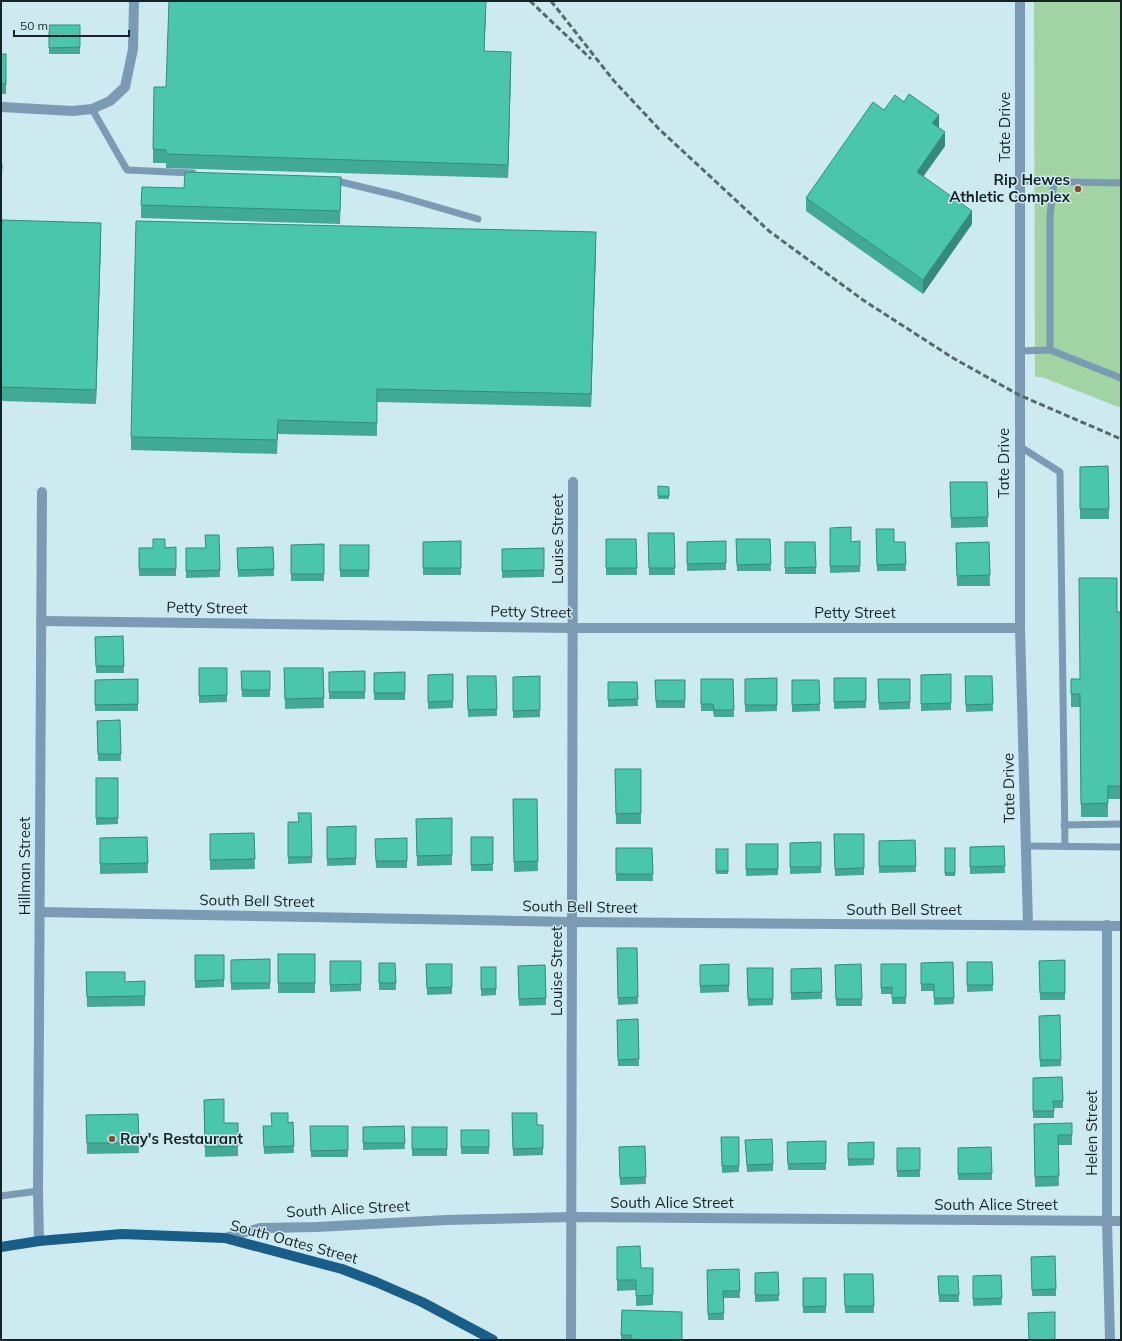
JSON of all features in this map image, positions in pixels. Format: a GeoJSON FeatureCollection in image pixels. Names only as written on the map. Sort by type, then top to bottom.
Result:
{"type":"FeatureCollection","features":[{"type":"Feature","properties":{"kind":"main road","name":"South Oates Street"},"geometry":{"type":"LineString","coordinates":[[1,1247],[39,1241],[122,1234],[159,1234],[225,1238],[342,1269],[376,1282],[428,1306],[493,1340]]}},
{"type":"Feature","properties":{"kind":"street"},"geometry":{"type":"LineString","coordinates":[[1,107],[73,111],[92,109],[110,101],[125,87],[133,49],[134,1]]}},
{"type":"Feature","properties":{"kind":"street","name":"Tate Drive"},"geometry":{"type":"LineString","coordinates":[[1020,1],[1020,628],[1028,926]]}},
{"type":"Feature","properties":{"kind":"street","name":"Louise Street"},"geometry":{"type":"LineString","coordinates":[[571,1340],[573,482]]}},
{"type":"Feature","properties":{"kind":"street","name":"Hillman Street"},"geometry":{"type":"LineString","coordinates":[[39,1241],[38,1191],[42,492]]}},
{"type":"Feature","properties":{"kind":"street","name":"Petty Street"},"geometry":{"type":"LineString","coordinates":[[41,621],[572,628],[1020,628]]}},
{"type":"Feature","properties":{"kind":"street","name":"South Bell Street"},"geometry":{"type":"LineString","coordinates":[[40,912],[572,922],[1121,926]]}},
{"type":"Feature","properties":{"kind":"street","name":"Helen Street"},"geometry":{"type":"LineString","coordinates":[[1107,925],[1107,1221],[1110,1340]]}},
{"type":"Feature","properties":{"kind":"street","name":"South Alice Street"},"geometry":{"type":"LineString","coordinates":[[225,1238],[260,1228],[317,1227],[446,1220],[572,1217],[1121,1221]]}},
{"type":"Feature","properties":{"kind":"lane"},"geometry":{"type":"LineString","coordinates":[[92,109],[127,170],[204,173]]}},
{"type":"Feature","properties":{"kind":"lane"},"geometry":{"type":"LineString","coordinates":[[328,179],[399,196],[478,219]]}},
{"type":"Feature","properties":{"kind":"lane"},"geometry":{"type":"LineString","coordinates":[[1020,181],[1121,183]]}},
{"type":"Feature","properties":{"kind":"lane"},"geometry":{"type":"LineString","coordinates":[[1050,350],[1050,215],[1054,182]]}},
{"type":"Feature","properties":{"kind":"lane"},"geometry":{"type":"LineString","coordinates":[[1019,351],[1050,350],[1121,378]]}},
{"type":"Feature","properties":{"kind":"lane"},"geometry":{"type":"LineString","coordinates":[[1019,446],[1060,472],[1065,846]]}},
{"type":"Feature","properties":{"kind":"lane"},"geometry":{"type":"LineString","coordinates":[[1064,825],[1121,824]]}},
{"type":"Feature","properties":{"kind":"lane"},"geometry":{"type":"LineString","coordinates":[[1026,846],[1121,847]]}},
{"type":"Feature","properties":{"kind":"lane"},"geometry":{"type":"LineString","coordinates":[[1,1196],[38,1191]]}},
{"type":"Feature","properties":{"kind":"green space","name":"Rip Hewes Athletic Complex"},"geometry":{"type":"Polygon","coordinates":[[[1034,1],[1121,1],[1121,408],[1042,377],[1035,377],[1034,1]]]}},
{"type":"Feature","properties":{"kind":"building"},"geometry":{"type":"Polygon","coordinates":[[[169,1],[486,1],[484,51],[511,52],[508,165],[166,154],[166,150],[153,149],[154,87],[166,87],[169,1]]]}},
{"type":"Feature","properties":{"kind":"building"},"geometry":{"type":"Polygon","coordinates":[[[49,25],[80,25],[80,47],[49,48],[49,25]]]}},
{"type":"Feature","properties":{"kind":"building"},"geometry":{"type":"Polygon","coordinates":[[[1,54],[6,54],[6,84],[1,84],[1,54]]]}},
{"type":"Feature","properties":{"kind":"building"},"geometry":{"type":"Polygon","coordinates":[[[909,94],[939,115],[932,123],[945,132],[917,172],[972,211],[923,280],[806,198],[873,102],[884,110],[895,95],[904,102],[909,94]]]}},
{"type":"Feature","properties":{"kind":"building"},"geometry":{"type":"Polygon","coordinates":[[[1,164],[2,164],[1,187],[1,164]]]}},
{"type":"Feature","properties":{"kind":"building"},"geometry":{"type":"Polygon","coordinates":[[[185,172],[341,177],[340,211],[141,205],[142,187],[184,188],[185,172]]]}},
{"type":"Feature","properties":{"kind":"building"},"geometry":{"type":"Polygon","coordinates":[[[2,220],[101,223],[96,390],[1,387],[2,220]]]}},
{"type":"Feature","properties":{"kind":"building"},"geometry":{"type":"Polygon","coordinates":[[[136,221],[596,232],[591,394],[377,389],[377,423],[278,420],[277,440],[131,437],[136,221]]]}},
{"type":"Feature","properties":{"kind":"building"},"geometry":{"type":"Polygon","coordinates":[[[1108,466],[1109,509],[1080,509],[1080,467],[1108,466]]]}},
{"type":"Feature","properties":{"kind":"building"},"geometry":{"type":"Polygon","coordinates":[[[950,482],[987,482],[988,517],[951,518],[950,482]]]}},
{"type":"Feature","properties":{"kind":"building"},"geometry":{"type":"Polygon","coordinates":[[[658,486],[669,487],[669,496],[658,496],[658,486]]]}},
{"type":"Feature","properties":{"kind":"building"},"geometry":{"type":"Polygon","coordinates":[[[851,527],[851,542],[860,541],[860,566],[830,566],[830,528],[851,527]]]}},
{"type":"Feature","properties":{"kind":"building"},"geometry":{"type":"Polygon","coordinates":[[[876,529],[894,529],[894,542],[905,542],[906,564],[877,565],[876,529]]]}},
{"type":"Feature","properties":{"kind":"building"},"geometry":{"type":"Polygon","coordinates":[[[648,533],[674,533],[675,568],[649,568],[648,533]]]}},
{"type":"Feature","properties":{"kind":"building"},"geometry":{"type":"Polygon","coordinates":[[[205,535],[219,535],[220,570],[186,571],[186,548],[206,548],[205,535]]]}},
{"type":"Feature","properties":{"kind":"building"},"geometry":{"type":"Polygon","coordinates":[[[153,539],[165,539],[165,548],[176,547],[176,569],[139,569],[139,548],[153,548],[153,539]]]}},
{"type":"Feature","properties":{"kind":"building"},"geometry":{"type":"Polygon","coordinates":[[[606,539],[636,539],[637,568],[606,568],[606,539]]]}},
{"type":"Feature","properties":{"kind":"building"},"geometry":{"type":"Polygon","coordinates":[[[736,539],[770,539],[771,564],[737,565],[736,539]]]}},
{"type":"Feature","properties":{"kind":"building"},"geometry":{"type":"Polygon","coordinates":[[[461,541],[461,568],[423,568],[423,542],[461,541]]]}},
{"type":"Feature","properties":{"kind":"building"},"geometry":{"type":"Polygon","coordinates":[[[726,541],[726,563],[687,564],[687,542],[726,541]]]}},
{"type":"Feature","properties":{"kind":"building"},"geometry":{"type":"Polygon","coordinates":[[[785,542],[815,542],[816,567],[785,568],[785,542]]]}},
{"type":"Feature","properties":{"kind":"building"},"geometry":{"type":"Polygon","coordinates":[[[989,542],[990,575],[957,576],[956,543],[989,542]]]}},
{"type":"Feature","properties":{"kind":"building"},"geometry":{"type":"Polygon","coordinates":[[[324,544],[324,574],[291,574],[291,545],[324,544]]]}},
{"type":"Feature","properties":{"kind":"building"},"geometry":{"type":"Polygon","coordinates":[[[340,545],[369,545],[369,570],[340,570],[340,545]]]}},
{"type":"Feature","properties":{"kind":"building"},"geometry":{"type":"Polygon","coordinates":[[[273,547],[274,569],[238,570],[237,548],[273,547]]]}},
{"type":"Feature","properties":{"kind":"building"},"geometry":{"type":"Polygon","coordinates":[[[544,548],[544,570],[502,571],[502,549],[544,548]]]}},
{"type":"Feature","properties":{"kind":"building"},"geometry":{"type":"Polygon","coordinates":[[[1079,578],[1117,578],[1117,612],[1121,612],[1121,786],[1108,786],[1108,803],[1081,804],[1080,694],[1071,694],[1071,679],[1080,679],[1079,578]]]}},
{"type":"Feature","properties":{"kind":"building"},"geometry":{"type":"Polygon","coordinates":[[[123,636],[124,666],[96,666],[95,637],[123,636]]]}},
{"type":"Feature","properties":{"kind":"building"},"geometry":{"type":"Polygon","coordinates":[[[199,668],[227,668],[227,695],[199,696],[199,668]]]}},
{"type":"Feature","properties":{"kind":"building"},"geometry":{"type":"Polygon","coordinates":[[[284,668],[323,668],[324,698],[285,699],[284,668]]]}},
{"type":"Feature","properties":{"kind":"building"},"geometry":{"type":"Polygon","coordinates":[[[241,671],[270,671],[270,690],[242,690],[241,671]]]}},
{"type":"Feature","properties":{"kind":"building"},"geometry":{"type":"Polygon","coordinates":[[[365,671],[365,692],[329,692],[329,672],[365,671]]]}},
{"type":"Feature","properties":{"kind":"building"},"geometry":{"type":"Polygon","coordinates":[[[405,672],[405,693],[374,693],[374,673],[405,672]]]}},
{"type":"Feature","properties":{"kind":"building"},"geometry":{"type":"Polygon","coordinates":[[[453,674],[453,701],[428,702],[428,675],[453,674]]]}},
{"type":"Feature","properties":{"kind":"building"},"geometry":{"type":"Polygon","coordinates":[[[951,674],[951,703],[921,704],[921,675],[951,674]]]}},
{"type":"Feature","properties":{"kind":"building"},"geometry":{"type":"Polygon","coordinates":[[[467,676],[496,676],[497,709],[468,710],[467,676]]]}},
{"type":"Feature","properties":{"kind":"building"},"geometry":{"type":"Polygon","coordinates":[[[540,676],[540,710],[513,711],[513,677],[540,676]]]}},
{"type":"Feature","properties":{"kind":"building"},"geometry":{"type":"Polygon","coordinates":[[[965,676],[992,676],[993,704],[966,705],[965,676]]]}},
{"type":"Feature","properties":{"kind":"building"},"geometry":{"type":"Polygon","coordinates":[[[777,678],[777,705],[745,705],[745,679],[777,678]]]}},
{"type":"Feature","properties":{"kind":"building"},"geometry":{"type":"Polygon","coordinates":[[[834,678],[866,678],[866,701],[834,702],[834,678]]]}},
{"type":"Feature","properties":{"kind":"building"},"geometry":{"type":"Polygon","coordinates":[[[138,679],[138,704],[95,705],[95,680],[138,679]]]}},
{"type":"Feature","properties":{"kind":"building"},"geometry":{"type":"Polygon","coordinates":[[[701,679],[733,679],[734,710],[714,710],[713,704],[701,704],[701,679]]]}},
{"type":"Feature","properties":{"kind":"building"},"geometry":{"type":"Polygon","coordinates":[[[878,679],[910,679],[910,702],[879,703],[878,679]]]}},
{"type":"Feature","properties":{"kind":"building"},"geometry":{"type":"Polygon","coordinates":[[[655,680],[685,680],[685,701],[656,701],[655,680]]]}},
{"type":"Feature","properties":{"kind":"building"},"geometry":{"type":"Polygon","coordinates":[[[792,680],[819,680],[820,704],[792,705],[792,680]]]}},
{"type":"Feature","properties":{"kind":"building"},"geometry":{"type":"Polygon","coordinates":[[[608,682],[637,682],[638,699],[608,700],[608,682]]]}},
{"type":"Feature","properties":{"kind":"building"},"geometry":{"type":"Polygon","coordinates":[[[120,720],[121,754],[98,754],[97,721],[120,720]]]}},
{"type":"Feature","properties":{"kind":"building"},"geometry":{"type":"Polygon","coordinates":[[[615,769],[641,769],[641,813],[616,814],[615,769]]]}},
{"type":"Feature","properties":{"kind":"building"},"geometry":{"type":"Polygon","coordinates":[[[96,778],[118,778],[118,818],[96,818],[96,778]]]}},
{"type":"Feature","properties":{"kind":"building"},"geometry":{"type":"Polygon","coordinates":[[[513,799],[537,799],[538,861],[514,862],[513,799]]]}},
{"type":"Feature","properties":{"kind":"building"},"geometry":{"type":"Polygon","coordinates":[[[298,813],[311,813],[312,857],[288,857],[288,822],[299,822],[298,813]]]}},
{"type":"Feature","properties":{"kind":"building"},"geometry":{"type":"Polygon","coordinates":[[[452,818],[452,855],[417,856],[416,819],[452,818]]]}},
{"type":"Feature","properties":{"kind":"building"},"geometry":{"type":"Polygon","coordinates":[[[356,826],[356,858],[327,859],[327,827],[356,826]]]}},
{"type":"Feature","properties":{"kind":"building"},"geometry":{"type":"Polygon","coordinates":[[[254,833],[255,859],[210,860],[210,834],[254,833]]]}},
{"type":"Feature","properties":{"kind":"building"},"geometry":{"type":"Polygon","coordinates":[[[834,834],[864,834],[864,868],[835,869],[834,834]]]}},
{"type":"Feature","properties":{"kind":"building"},"geometry":{"type":"Polygon","coordinates":[[[147,837],[148,863],[100,864],[100,838],[147,837]]]}},
{"type":"Feature","properties":{"kind":"building"},"geometry":{"type":"Polygon","coordinates":[[[471,837],[493,837],[493,864],[471,865],[471,837]]]}},
{"type":"Feature","properties":{"kind":"building"},"geometry":{"type":"Polygon","coordinates":[[[407,838],[407,861],[376,861],[375,839],[407,838]]]}},
{"type":"Feature","properties":{"kind":"building"},"geometry":{"type":"Polygon","coordinates":[[[915,840],[916,866],[879,866],[879,841],[915,840]]]}},
{"type":"Feature","properties":{"kind":"building"},"geometry":{"type":"Polygon","coordinates":[[[821,842],[821,867],[790,867],[790,843],[821,842]]]}},
{"type":"Feature","properties":{"kind":"building"},"geometry":{"type":"Polygon","coordinates":[[[746,844],[778,844],[778,869],[746,869],[746,844]]]}},
{"type":"Feature","properties":{"kind":"building"},"geometry":{"type":"Polygon","coordinates":[[[1004,846],[1005,866],[970,867],[970,847],[1004,846]]]}},
{"type":"Feature","properties":{"kind":"building"},"geometry":{"type":"Polygon","coordinates":[[[616,848],[652,848],[653,874],[616,874],[616,848]]]}},
{"type":"Feature","properties":{"kind":"building"},"geometry":{"type":"Polygon","coordinates":[[[945,848],[955,848],[955,873],[945,873],[945,848]]]}},
{"type":"Feature","properties":{"kind":"building"},"geometry":{"type":"Polygon","coordinates":[[[716,849],[728,849],[728,871],[716,871],[716,849]]]}},
{"type":"Feature","properties":{"kind":"building"},"geometry":{"type":"Polygon","coordinates":[[[617,948],[637,948],[638,997],[618,998],[617,948]]]}},
{"type":"Feature","properties":{"kind":"building"},"geometry":{"type":"Polygon","coordinates":[[[278,954],[315,954],[315,983],[278,983],[278,954]]]}},
{"type":"Feature","properties":{"kind":"building"},"geometry":{"type":"Polygon","coordinates":[[[195,955],[224,955],[224,980],[195,981],[195,955]]]}},
{"type":"Feature","properties":{"kind":"building"},"geometry":{"type":"Polygon","coordinates":[[[270,959],[270,983],[231,983],[231,960],[270,959]]]}},
{"type":"Feature","properties":{"kind":"building"},"geometry":{"type":"Polygon","coordinates":[[[1065,960],[1065,993],[1040,993],[1039,961],[1065,960]]]}},
{"type":"Feature","properties":{"kind":"building"},"geometry":{"type":"Polygon","coordinates":[[[330,961],[361,961],[361,984],[330,985],[330,961]]]}},
{"type":"Feature","properties":{"kind":"building"},"geometry":{"type":"Polygon","coordinates":[[[953,962],[954,998],[934,998],[934,984],[921,984],[921,963],[953,962]]]}},
{"type":"Feature","properties":{"kind":"building"},"geometry":{"type":"Polygon","coordinates":[[[967,962],[992,962],[993,985],[967,985],[967,962]]]}},
{"type":"Feature","properties":{"kind":"building"},"geometry":{"type":"Polygon","coordinates":[[[379,963],[395,963],[396,983],[379,983],[379,963]]]}},
{"type":"Feature","properties":{"kind":"building"},"geometry":{"type":"Polygon","coordinates":[[[426,964],[452,964],[452,987],[427,988],[426,964]]]}},
{"type":"Feature","properties":{"kind":"building"},"geometry":{"type":"Polygon","coordinates":[[[729,964],[729,985],[700,986],[700,965],[729,964]]]}},
{"type":"Feature","properties":{"kind":"building"},"geometry":{"type":"Polygon","coordinates":[[[861,964],[862,999],[836,999],[835,965],[861,964]]]}},
{"type":"Feature","properties":{"kind":"building"},"geometry":{"type":"Polygon","coordinates":[[[881,964],[906,964],[906,997],[892,998],[892,987],[881,988],[881,964]]]}},
{"type":"Feature","properties":{"kind":"building"},"geometry":{"type":"Polygon","coordinates":[[[545,965],[546,998],[519,999],[518,966],[545,965]]]}},
{"type":"Feature","properties":{"kind":"building"},"geometry":{"type":"Polygon","coordinates":[[[481,967],[496,967],[496,989],[481,989],[481,967]]]}},
{"type":"Feature","properties":{"kind":"building"},"geometry":{"type":"Polygon","coordinates":[[[747,968],[773,968],[773,999],[748,999],[747,968]]]}},
{"type":"Feature","properties":{"kind":"building"},"geometry":{"type":"Polygon","coordinates":[[[821,968],[822,992],[791,993],[791,969],[821,968]]]}},
{"type":"Feature","properties":{"kind":"building"},"geometry":{"type":"Polygon","coordinates":[[[86,972],[125,972],[125,982],[145,981],[145,996],[87,997],[86,972]]]}},
{"type":"Feature","properties":{"kind":"building"},"geometry":{"type":"Polygon","coordinates":[[[1060,1015],[1061,1060],[1040,1060],[1039,1016],[1060,1015]]]}},
{"type":"Feature","properties":{"kind":"building"},"geometry":{"type":"Polygon","coordinates":[[[638,1019],[639,1059],[618,1060],[617,1020],[638,1019]]]}},
{"type":"Feature","properties":{"kind":"building"},"geometry":{"type":"Polygon","coordinates":[[[1062,1077],[1063,1101],[1053,1101],[1054,1111],[1033,1111],[1033,1078],[1062,1077]]]}},
{"type":"Feature","properties":{"kind":"building"},"geometry":{"type":"Polygon","coordinates":[[[224,1099],[224,1123],[238,1123],[238,1146],[205,1147],[204,1100],[224,1099]]]}},
{"type":"Feature","properties":{"kind":"building"},"geometry":{"type":"Polygon","coordinates":[[[271,1113],[288,1113],[288,1123],[293,1122],[294,1146],[264,1147],[263,1126],[272,1126],[271,1113]]]}},
{"type":"Feature","properties":{"kind":"building"},"geometry":{"type":"Polygon","coordinates":[[[512,1113],[537,1113],[537,1125],[543,1125],[543,1148],[513,1149],[512,1113]]]}},
{"type":"Feature","properties":{"kind":"building","name":"Ray's Restaurant"},"geometry":{"type":"Polygon","coordinates":[[[138,1114],[139,1143],[87,1143],[86,1115],[138,1114]]]}},
{"type":"Feature","properties":{"kind":"building"},"geometry":{"type":"Polygon","coordinates":[[[1072,1123],[1072,1135],[1058,1135],[1059,1176],[1035,1177],[1034,1124],[1072,1123]]]}},
{"type":"Feature","properties":{"kind":"building"},"geometry":{"type":"Polygon","coordinates":[[[310,1126],[348,1126],[348,1150],[311,1151],[310,1126]]]}},
{"type":"Feature","properties":{"kind":"building"},"geometry":{"type":"Polygon","coordinates":[[[404,1126],[405,1143],[363,1143],[363,1127],[404,1126]]]}},
{"type":"Feature","properties":{"kind":"building"},"geometry":{"type":"Polygon","coordinates":[[[412,1127],[447,1127],[447,1149],[412,1149],[412,1127]]]}},
{"type":"Feature","properties":{"kind":"building"},"geometry":{"type":"Polygon","coordinates":[[[461,1130],[489,1130],[489,1147],[461,1147],[461,1130]]]}},
{"type":"Feature","properties":{"kind":"building"},"geometry":{"type":"Polygon","coordinates":[[[721,1137],[739,1137],[739,1166],[722,1166],[721,1137]]]}},
{"type":"Feature","properties":{"kind":"building"},"geometry":{"type":"Polygon","coordinates":[[[772,1139],[773,1164],[747,1165],[745,1140],[772,1139]]]}},
{"type":"Feature","properties":{"kind":"building"},"geometry":{"type":"Polygon","coordinates":[[[826,1141],[826,1163],[788,1164],[787,1142],[826,1141]]]}},
{"type":"Feature","properties":{"kind":"building"},"geometry":{"type":"Polygon","coordinates":[[[874,1142],[874,1159],[848,1159],[848,1143],[874,1142]]]}},
{"type":"Feature","properties":{"kind":"building"},"geometry":{"type":"Polygon","coordinates":[[[645,1146],[646,1177],[620,1178],[619,1147],[645,1146]]]}},
{"type":"Feature","properties":{"kind":"building"},"geometry":{"type":"Polygon","coordinates":[[[991,1147],[992,1173],[958,1174],[958,1148],[991,1147]]]}},
{"type":"Feature","properties":{"kind":"building"},"geometry":{"type":"Polygon","coordinates":[[[897,1148],[920,1148],[920,1170],[897,1171],[897,1148]]]}},
{"type":"Feature","properties":{"kind":"building"},"geometry":{"type":"Polygon","coordinates":[[[640,1246],[641,1268],[653,1268],[653,1295],[636,1296],[636,1280],[617,1280],[617,1247],[640,1246]]]}},
{"type":"Feature","properties":{"kind":"building"},"geometry":{"type":"Polygon","coordinates":[[[1055,1256],[1056,1289],[1032,1290],[1031,1257],[1055,1256]]]}},
{"type":"Feature","properties":{"kind":"building"},"geometry":{"type":"Polygon","coordinates":[[[739,1269],[740,1291],[723,1291],[724,1313],[708,1314],[707,1270],[739,1269]]]}},
{"type":"Feature","properties":{"kind":"building"},"geometry":{"type":"Polygon","coordinates":[[[778,1272],[779,1295],[755,1295],[755,1273],[778,1272]]]}},
{"type":"Feature","properties":{"kind":"building"},"geometry":{"type":"Polygon","coordinates":[[[844,1274],[873,1274],[874,1306],[845,1306],[844,1274]]]}},
{"type":"Feature","properties":{"kind":"building"},"geometry":{"type":"Polygon","coordinates":[[[1001,1275],[1002,1298],[973,1299],[973,1276],[1001,1275]]]}},
{"type":"Feature","properties":{"kind":"building"},"geometry":{"type":"Polygon","coordinates":[[[938,1276],[958,1276],[959,1295],[939,1295],[938,1276]]]}},
{"type":"Feature","properties":{"kind":"building"},"geometry":{"type":"Polygon","coordinates":[[[803,1278],[826,1278],[826,1306],[803,1307],[803,1278]]]}},
{"type":"Feature","properties":{"kind":"building"},"geometry":{"type":"Polygon","coordinates":[[[622,1310],[682,1312],[682,1340],[631,1340],[631,1335],[621,1335],[622,1310]]]}},
{"type":"Feature","properties":{"kind":"building"},"geometry":{"type":"Polygon","coordinates":[[[1055,1312],[1055,1340],[1029,1340],[1028,1313],[1055,1312]]]}},
{"type":"Feature","properties":{"kind":"railway"},"geometry":{"type":"LineString","coordinates":[[530,1],[591,59]]}},
{"type":"Feature","properties":{"kind":"railway"},"geometry":{"type":"LineString","coordinates":[[551,1],[614,81],[659,129],[769,231],[863,300],[953,358],[1019,395],[1121,439]]}},
{"type":"Feature","properties":{"kind":"place","name":"Rip Hewes Athletic Complex"},"geometry":{"type":"Point","coordinates":[1078,189]}},
{"type":"Feature","properties":{"kind":"place","name":"Ray's Restaurant"},"geometry":{"type":"Point","coordinates":[112,1139]}}]}
